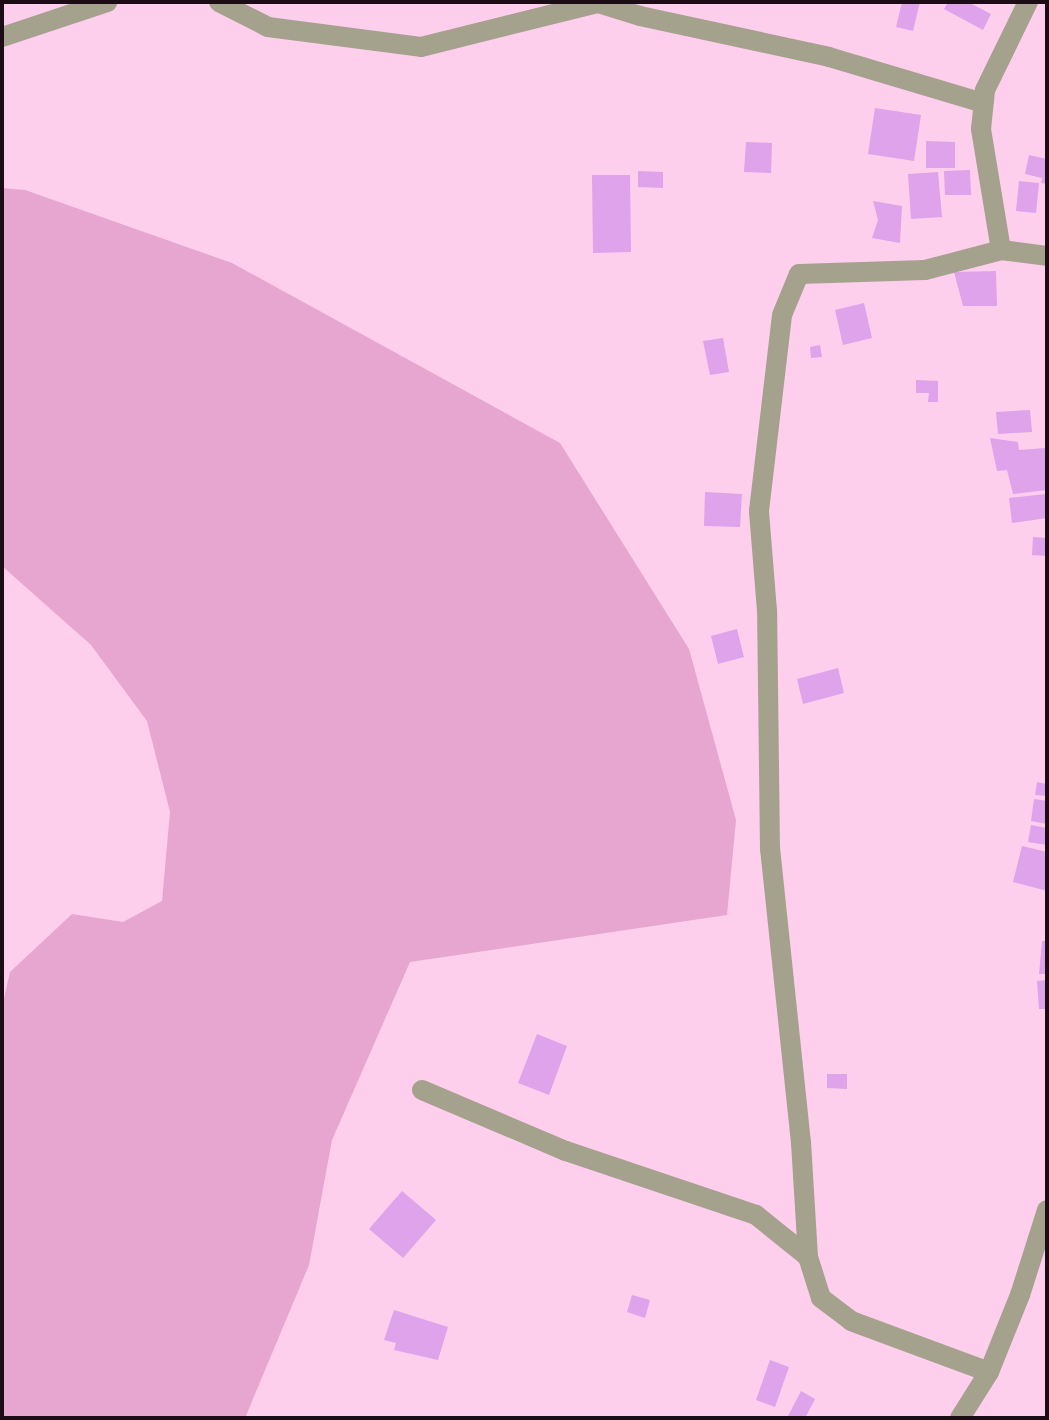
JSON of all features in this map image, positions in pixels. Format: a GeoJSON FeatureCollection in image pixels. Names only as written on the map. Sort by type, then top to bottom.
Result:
{"type":"FeatureCollection","features":[{"type":"Feature","properties":{"kind":"street"},"geometry":{"type":"LineString","coordinates":[[2,37],[107,2]]}},
{"type":"Feature","properties":{"kind":"street"},"geometry":{"type":"LineString","coordinates":[[219,2],[268,27],[421,47],[598,2],[640,16],[829,57],[983,103]]}},
{"type":"Feature","properties":{"kind":"street"},"geometry":{"type":"LineString","coordinates":[[1001,250],[981,129],[983,103],[985,90],[1028,2]]}},
{"type":"Feature","properties":{"kind":"street"},"geometry":{"type":"LineString","coordinates":[[989,1372],[851,1321],[821,1298],[808,1257],[801,1143],[770,849],[767,611],[759,511],[782,315],[799,274],[925,270],[1001,250],[1047,256]]}},
{"type":"Feature","properties":{"kind":"street"},"geometry":{"type":"LineString","coordinates":[[422,1090],[566,1151],[756,1215],[808,1257]]}},
{"type":"Feature","properties":{"kind":"street"},"geometry":{"type":"LineString","coordinates":[[960,1418],[989,1372],[1020,1295],[1047,1210]]}},
{"type":"Feature","properties":{"kind":"shaded area"},"geometry":{"type":"Polygon","coordinates":[[[2,188],[25,190],[232,263],[560,443],[689,649],[736,820],[727,915],[410,962],[332,1140],[309,1265],[245,1418],[2,1418],[2,1007],[10,972],[72,914],[123,922],[162,901],[170,812],[147,721],[91,645],[2,566],[2,188]]]}},
{"type":"Feature","properties":{"kind":"building"},"geometry":{"type":"Polygon","coordinates":[[[902,2],[920,2],[913,31],[896,27],[902,2]]]}},
{"type":"Feature","properties":{"kind":"building"},"geometry":{"type":"Polygon","coordinates":[[[948,2],[968,2],[991,14],[983,30],[944,9],[948,2]]]}},
{"type":"Feature","properties":{"kind":"building"},"geometry":{"type":"Polygon","coordinates":[[[875,108],[921,115],[914,161],[868,154],[875,108]]]}},
{"type":"Feature","properties":{"kind":"building"},"geometry":{"type":"Polygon","coordinates":[[[926,141],[955,142],[955,168],[926,168],[926,141]]]}},
{"type":"Feature","properties":{"kind":"building"},"geometry":{"type":"Polygon","coordinates":[[[746,142],[772,143],[771,173],[744,172],[746,142]]]}},
{"type":"Feature","properties":{"kind":"building"},"geometry":{"type":"Polygon","coordinates":[[[1029,155],[1047,159],[1047,184],[1041,183],[1042,178],[1025,174],[1029,155]]]}},
{"type":"Feature","properties":{"kind":"building"},"geometry":{"type":"Polygon","coordinates":[[[970,170],[971,195],[945,195],[944,171],[970,170]]]}},
{"type":"Feature","properties":{"kind":"building"},"geometry":{"type":"Polygon","coordinates":[[[638,171],[663,172],[663,188],[638,187],[638,171]]]}},
{"type":"Feature","properties":{"kind":"building"},"geometry":{"type":"Polygon","coordinates":[[[938,172],[942,217],[911,219],[908,174],[938,172]]]}},
{"type":"Feature","properties":{"kind":"building"},"geometry":{"type":"Polygon","coordinates":[[[592,175],[630,175],[631,252],[593,253],[592,175]]]}},
{"type":"Feature","properties":{"kind":"building"},"geometry":{"type":"Polygon","coordinates":[[[1019,181],[1039,183],[1036,213],[1016,211],[1019,181]]]}},
{"type":"Feature","properties":{"kind":"building"},"geometry":{"type":"Polygon","coordinates":[[[873,201],[902,206],[900,243],[872,238],[878,220],[873,201]]]}},
{"type":"Feature","properties":{"kind":"building"},"geometry":{"type":"Polygon","coordinates":[[[996,271],[997,306],[963,306],[954,272],[996,271]]]}},
{"type":"Feature","properties":{"kind":"building"},"geometry":{"type":"Polygon","coordinates":[[[864,303],[872,338],[843,345],[835,310],[864,303]]]}},
{"type":"Feature","properties":{"kind":"building"},"geometry":{"type":"Polygon","coordinates":[[[723,338],[729,372],[710,375],[703,341],[723,338]]]}},
{"type":"Feature","properties":{"kind":"building"},"geometry":{"type":"Polygon","coordinates":[[[820,345],[822,357],[811,358],[810,347],[820,345]]]}},
{"type":"Feature","properties":{"kind":"building"},"geometry":{"type":"Polygon","coordinates":[[[916,380],[938,381],[938,402],[928,402],[929,393],[916,393],[916,380]]]}},
{"type":"Feature","properties":{"kind":"building"},"geometry":{"type":"Polygon","coordinates":[[[1030,410],[1032,432],[998,434],[996,412],[1030,410]]]}},
{"type":"Feature","properties":{"kind":"building"},"geometry":{"type":"Polygon","coordinates":[[[990,438],[1018,442],[1019,450],[1045,448],[1047,490],[1013,494],[1007,470],[997,471],[990,438]]]}},
{"type":"Feature","properties":{"kind":"building"},"geometry":{"type":"Polygon","coordinates":[[[705,492],[742,494],[740,527],[704,526],[705,492]]]}},
{"type":"Feature","properties":{"kind":"building"},"geometry":{"type":"Polygon","coordinates":[[[1046,494],[1047,518],[1012,523],[1009,498],[1046,494]]]}},
{"type":"Feature","properties":{"kind":"building"},"geometry":{"type":"Polygon","coordinates":[[[1033,537],[1047,538],[1047,556],[1032,555],[1033,537]]]}},
{"type":"Feature","properties":{"kind":"building"},"geometry":{"type":"Polygon","coordinates":[[[737,629],[744,657],[718,664],[711,636],[737,629]]]}},
{"type":"Feature","properties":{"kind":"building"},"geometry":{"type":"Polygon","coordinates":[[[838,668],[844,693],[803,704],[797,679],[838,668]]]}},
{"type":"Feature","properties":{"kind":"building"},"geometry":{"type":"Polygon","coordinates":[[[1037,782],[1047,784],[1047,796],[1035,795],[1037,782]]]}},
{"type":"Feature","properties":{"kind":"building"},"geometry":{"type":"Polygon","coordinates":[[[1034,799],[1047,801],[1047,824],[1031,821],[1034,799]]]}},
{"type":"Feature","properties":{"kind":"building"},"geometry":{"type":"Polygon","coordinates":[[[1031,825],[1047,828],[1047,845],[1028,842],[1031,825]]]}},
{"type":"Feature","properties":{"kind":"building"},"geometry":{"type":"Polygon","coordinates":[[[1022,846],[1047,852],[1047,891],[1013,882],[1022,846]]]}},
{"type":"Feature","properties":{"kind":"building"},"geometry":{"type":"Polygon","coordinates":[[[1042,941],[1047,941],[1047,974],[1039,974],[1042,941]]]}},
{"type":"Feature","properties":{"kind":"building"},"geometry":{"type":"Polygon","coordinates":[[[1047,980],[1047,1009],[1039,1009],[1037,981],[1047,980]]]}},
{"type":"Feature","properties":{"kind":"building"},"geometry":{"type":"Polygon","coordinates":[[[537,1034],[567,1046],[549,1095],[518,1083],[537,1034]]]}},
{"type":"Feature","properties":{"kind":"building"},"geometry":{"type":"Polygon","coordinates":[[[827,1074],[847,1074],[847,1089],[827,1088],[827,1074]]]}},
{"type":"Feature","properties":{"kind":"building"},"geometry":{"type":"Polygon","coordinates":[[[402,1191],[436,1220],[403,1258],[369,1229],[402,1191]]]}},
{"type":"Feature","properties":{"kind":"building"},"geometry":{"type":"Polygon","coordinates":[[[632,1295],[650,1300],[645,1318],[627,1312],[632,1295]]]}},
{"type":"Feature","properties":{"kind":"building"},"geometry":{"type":"Polygon","coordinates":[[[394,1310],[448,1327],[438,1360],[394,1350],[396,1343],[384,1340],[394,1310]]]}},
{"type":"Feature","properties":{"kind":"building"},"geometry":{"type":"Polygon","coordinates":[[[770,1360],[789,1367],[775,1407],[756,1400],[770,1360]]]}},
{"type":"Feature","properties":{"kind":"building"},"geometry":{"type":"Polygon","coordinates":[[[801,1391],[815,1399],[805,1418],[787,1418],[801,1391]]]}}]}
